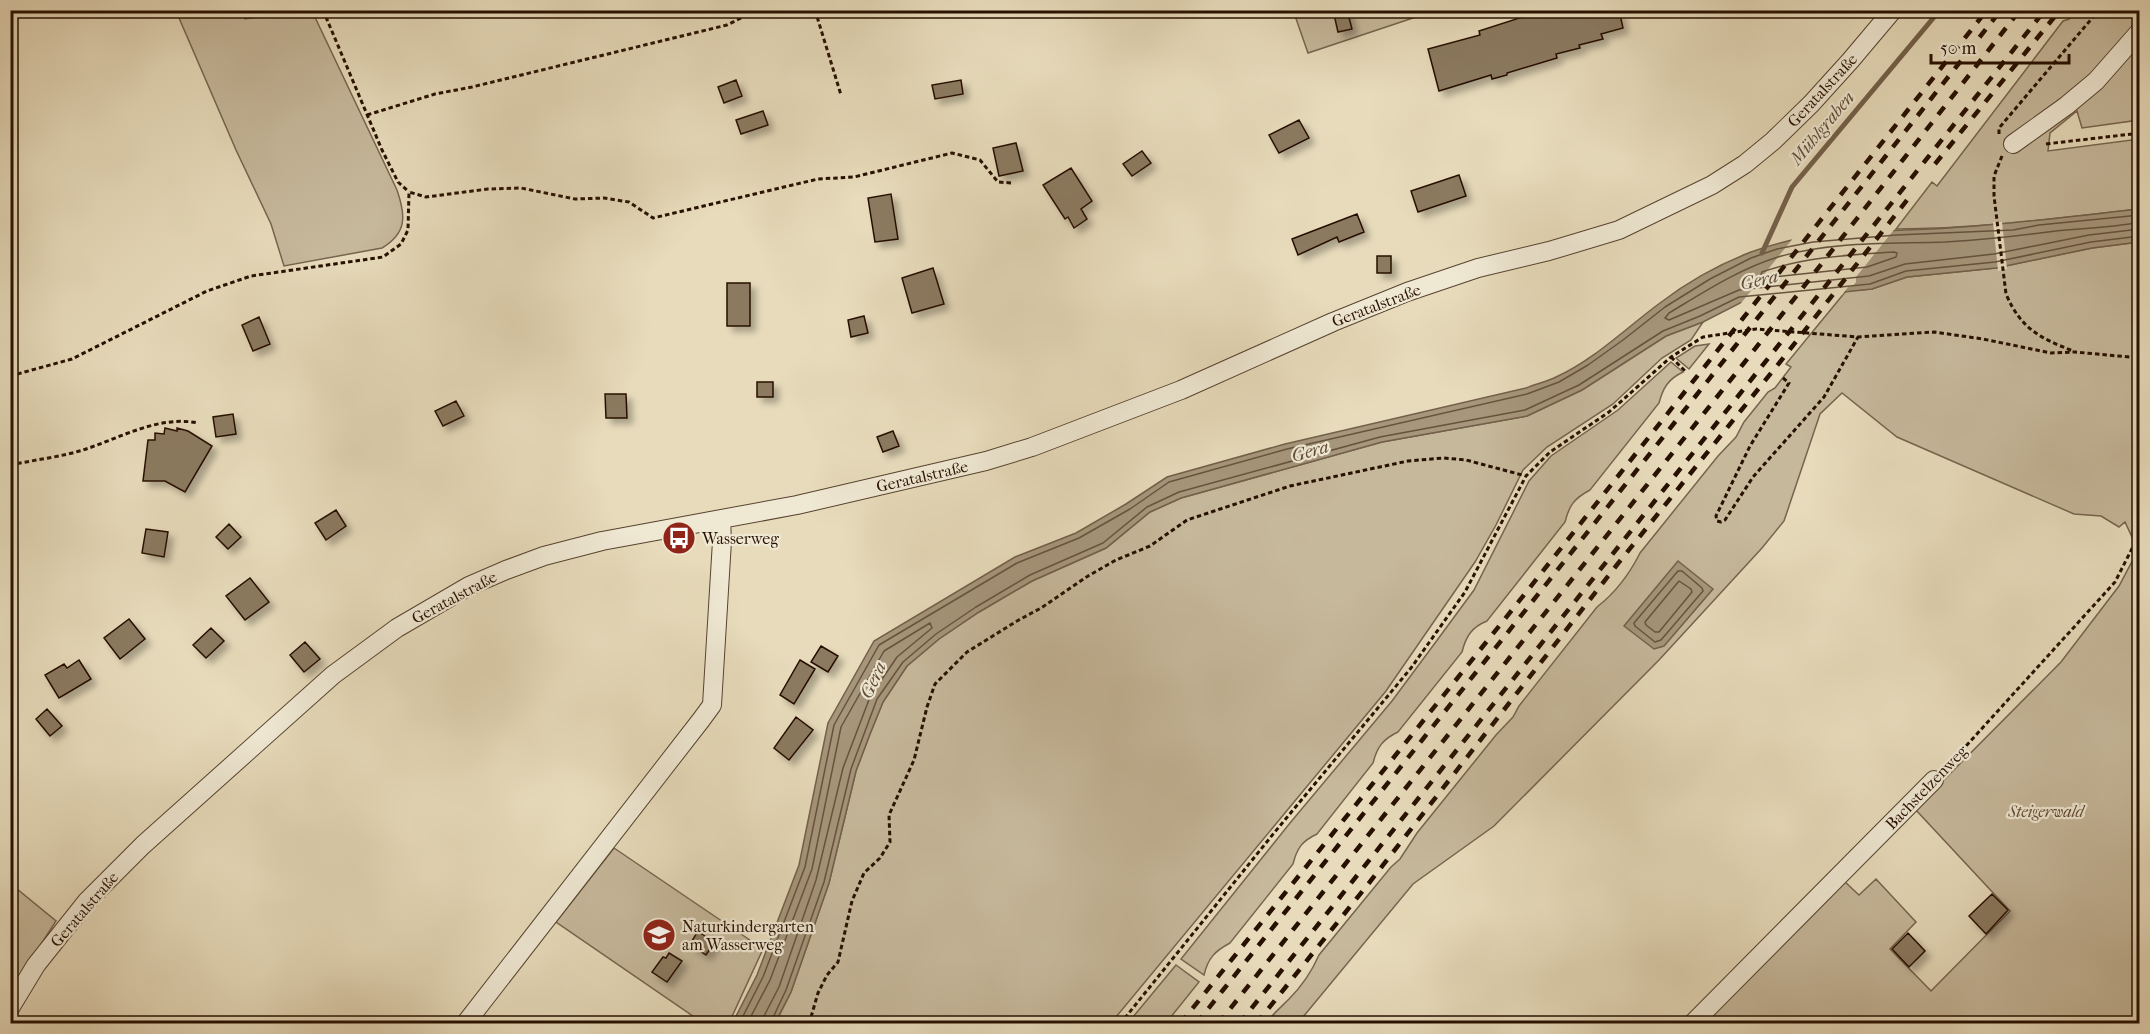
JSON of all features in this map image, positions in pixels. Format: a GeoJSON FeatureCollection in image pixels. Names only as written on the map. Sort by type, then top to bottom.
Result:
{"type":"FeatureCollection","features":[{"type":"Feature","properties":{"kind":"street","name":"Geratalstraße"},"geometry":{"type":"LineString","coordinates":[[10,1008],[36,965],[87,901],[143,845],[333,675],[397,628],[469,586],[544,556],[602,541],[808,503],[1032,447],[1181,390],[1333,322],[1407,292],[1478,268],[1549,251],[1619,230],[1712,185],[1745,164],[1773,141],[1811,104],[1893,10]]}},
{"type":"Feature","properties":{"kind":"street"},"geometry":{"type":"LineString","coordinates":[[2003,147],[2066,106],[2096,81],[2139,31]]}},
{"type":"Feature","properties":{"kind":"street"},"geometry":{"type":"LineString","coordinates":[[465,1023],[712,705],[721,565],[721,519]]}},
{"type":"Feature","properties":{"kind":"street","name":"Bachstelzenweg"},"geometry":{"type":"LineString","coordinates":[[1692,1023],[1934,780]]}},
{"type":"Feature","properties":{"kind":"path"},"geometry":{"type":"LineString","coordinates":[[323,10],[398,182],[409,192],[426,197],[488,189],[521,188],[575,199],[604,198],[629,202],[653,218],[818,179],[854,177],[952,153],[980,160],[998,182],[1012,183]]}},
{"type":"Feature","properties":{"kind":"path"},"geometry":{"type":"LineString","coordinates":[[367,115],[435,94],[727,25],[757,10]]}},
{"type":"Feature","properties":{"kind":"path"},"geometry":{"type":"LineString","coordinates":[[815,10],[841,95]]}},
{"type":"Feature","properties":{"kind":"path"},"geometry":{"type":"LineString","coordinates":[[2075,352],[2041,338],[2024,325],[2011,307],[2006,294],[1994,196],[1994,176],[2003,147],[1999,128],[2099,10]]}},
{"type":"Feature","properties":{"kind":"path"},"geometry":{"type":"LineString","coordinates":[[2044,144],[2139,133]]}},
{"type":"Feature","properties":{"kind":"path"},"geometry":{"type":"LineString","coordinates":[[10,376],[72,359],[207,291],[250,276],[383,257],[401,244],[408,230],[409,192]]}},
{"type":"Feature","properties":{"kind":"path"},"geometry":{"type":"LineString","coordinates":[[1120,1023],[1411,668],[1465,592],[1526,476],[1550,452],[1609,412],[1671,357],[1703,337],[1756,328],[1858,338],[1934,332],[2051,353],[2075,352],[2139,358]]}},
{"type":"Feature","properties":{"kind":"path"},"geometry":{"type":"LineString","coordinates":[[1783,378],[1789,383],[1750,446],[1716,516],[1718,521],[1725,520],[1753,477],[1824,398],[1858,338]]}},
{"type":"Feature","properties":{"kind":"path"},"geometry":{"type":"LineString","coordinates":[[1671,357],[1685,371]]}},
{"type":"Feature","properties":{"kind":"path"},"geometry":{"type":"LineString","coordinates":[[10,465],[81,450],[164,422],[183,420],[198,423]]}},
{"type":"Feature","properties":{"kind":"path"},"geometry":{"type":"LineString","coordinates":[[809,1023],[818,993],[827,975],[838,962],[852,901],[864,873],[880,858],[891,842],[889,815],[914,760],[927,706],[935,684],[967,652],[1049,603],[1088,576],[1116,560],[1150,546],[1187,520],[1290,486],[1408,460],[1444,458],[1466,460],[1526,476]]}},
{"type":"Feature","properties":{"kind":"path","name":"Bachstelzenweg"},"geometry":{"type":"LineString","coordinates":[[1934,780],[2115,582],[2139,532]]}},
{"type":"Feature","properties":{"kind":"green space"},"geometry":{"type":"Polygon","coordinates":[[[1293,10],[1434,11],[1308,53],[1293,10]]]}},
{"type":"Feature","properties":{"kind":"green space"},"geometry":{"type":"Polygon","coordinates":[[[176,11],[241,11],[245,19],[291,11],[312,11],[397,190],[403,216],[400,230],[390,242],[382,248],[284,266],[271,224],[236,150],[176,11]]]}},
{"type":"Feature","properties":{"kind":"green space"},"geometry":{"type":"Polygon","coordinates":[[[2076,11],[2139,11],[2139,120],[2082,128],[2077,111],[2050,133],[2048,151],[2139,139],[2139,209],[1987,225],[1896,229],[1932,182],[1937,186],[2063,21],[2069,19],[2076,11]]]}},
{"type":"Feature","properties":{"kind":"green space","name":"Steigerwald"},"geometry":{"type":"Polygon","coordinates":[[[2139,242],[2139,1023],[1699,1023],[1844,881],[1859,895],[1876,879],[1916,922],[1890,949],[1931,991],[2010,911],[1915,809],[2061,662],[2119,586],[2138,550],[2125,522],[2119,527],[2101,516],[2074,514],[1897,437],[1842,393],[1820,414],[1784,521],[1762,548],[1659,660],[1494,826],[1413,884],[1298,1023],[1265,1024],[1298,989],[1310,973],[1319,955],[1400,859],[1417,833],[1513,717],[1519,706],[1597,607],[1622,582],[1640,553],[1736,437],[1744,422],[1768,392],[1775,388],[1791,367],[1786,364],[1846,291],[1872,289],[1907,277],[1996,268],[2092,248],[2139,242]]]}},
{"type":"Feature","properties":{"kind":"green space"},"geometry":{"type":"Polygon","coordinates":[[[1703,322],[1691,340],[1662,358],[1613,404],[1547,447],[1523,470],[1475,562],[1386,691],[1111,1023],[775,1024],[791,992],[829,883],[856,771],[883,702],[907,666],[939,639],[1032,581],[1106,548],[1150,512],[1181,498],[1382,442],[1527,416],[1582,390],[1666,336],[1703,322]]]}},
{"type":"Feature","properties":{"kind":"green space"},"geometry":{"type":"Polygon","coordinates":[[[1709,344],[1689,369],[1676,358],[1695,346],[1709,344]]]}},
{"type":"Feature","properties":{"kind":"green space"},"geometry":{"type":"Polygon","coordinates":[[[1671,362],[1683,372],[1667,384],[1659,403],[1590,490],[1573,503],[1565,522],[1487,621],[1470,633],[1462,652],[1398,732],[1381,744],[1373,763],[1317,834],[1307,839],[1301,846],[1293,864],[1230,943],[1213,956],[1204,975],[1181,959],[1392,701],[1474,590],[1529,481],[1551,456],[1618,410],[1671,362]]]}},
{"type":"Feature","properties":{"kind":"green space","name":"Naturkindergarten am Wasserweg"},"geometry":{"type":"Polygon","coordinates":[[[614,848],[763,949],[729,1023],[703,1023],[556,922],[614,848]]]}},
{"type":"Feature","properties":{"kind":"green space"},"geometry":{"type":"Polygon","coordinates":[[[11,884],[56,921],[11,991],[11,884]]]}},
{"type":"Feature","properties":{"kind":"green space"},"geometry":{"type":"Polygon","coordinates":[[[1176,965],[1199,982],[1166,1023],[1128,1023],[1176,965]]]}},
{"type":"Feature","properties":{"kind":"water","name":"Gera"},"geometry":{"type":"Polygon","coordinates":[[[2139,209],[2139,242],[2092,248],[1996,268],[1907,277],[1872,289],[1740,303],[1703,322],[1666,336],[1582,390],[1527,416],[1382,442],[1181,498],[1150,512],[1106,548],[1032,581],[979,612],[939,639],[907,666],[883,702],[856,771],[829,883],[791,992],[775,1023],[732,1024],[757,975],[799,865],[828,723],[874,641],[1015,557],[1076,533],[1167,477],[1285,444],[1526,388],[1552,379],[1597,353],[1692,281],[1739,257],[1775,244],[1849,232],[1973,226],[2139,209]]]}},
{"type":"Feature","properties":{"kind":"water"},"geometry":{"type":"Polygon","coordinates":[[[1678,561],[1713,589],[1664,646],[1654,649],[1624,626],[1678,561]]]}},
{"type":"Feature","properties":{"kind":"pier"},"geometry":{"type":"Polygon","coordinates":[[[1993,222],[2002,222],[2007,269],[1998,271],[1993,222]]]}},
{"type":"Feature","properties":{"kind":"pier"},"geometry":{"type":"Polygon","coordinates":[[[1897,226],[1856,277],[1853,286],[1848,287],[1842,295],[1738,307],[1794,237],[1812,233],[1897,226]]]}},
{"type":"Feature","properties":{"kind":"building"},"geometry":{"type":"Polygon","coordinates":[[[1333,10],[1347,10],[1352,29],[1338,32],[1333,10]]]}},
{"type":"Feature","properties":{"kind":"building"},"geometry":{"type":"Polygon","coordinates":[[[1544,10],[1619,10],[1623,28],[1601,34],[1603,39],[1579,45],[1580,48],[1556,54],[1557,58],[1507,73],[1507,75],[1492,79],[1491,75],[1439,91],[1428,49],[1480,35],[1479,31],[1544,10]]]}},
{"type":"Feature","properties":{"kind":"building"},"geometry":{"type":"Polygon","coordinates":[[[736,80],[742,96],[724,103],[718,87],[736,80]]]}},
{"type":"Feature","properties":{"kind":"building"},"geometry":{"type":"Polygon","coordinates":[[[961,80],[963,94],[935,99],[932,85],[961,80]]]}},
{"type":"Feature","properties":{"kind":"building"},"geometry":{"type":"Polygon","coordinates":[[[763,111],[768,125],[741,134],[736,120],[763,111]]]}},
{"type":"Feature","properties":{"kind":"building"},"geometry":{"type":"Polygon","coordinates":[[[1299,120],[1309,138],[1279,153],[1269,135],[1299,120]]]}},
{"type":"Feature","properties":{"kind":"building"},"geometry":{"type":"Polygon","coordinates":[[[1016,143],[1023,171],[999,176],[993,148],[1016,143]]]}},
{"type":"Feature","properties":{"kind":"building"},"geometry":{"type":"Polygon","coordinates":[[[1142,151],[1151,163],[1132,176],[1123,164],[1142,151]]]}},
{"type":"Feature","properties":{"kind":"building"},"geometry":{"type":"Polygon","coordinates":[[[1071,168],[1092,201],[1081,209],[1087,219],[1074,228],[1068,217],[1065,219],[1043,185],[1071,168]]]}},
{"type":"Feature","properties":{"kind":"building"},"geometry":{"type":"Polygon","coordinates":[[[1459,175],[1466,196],[1418,212],[1411,191],[1459,175]]]}},
{"type":"Feature","properties":{"kind":"building"},"geometry":{"type":"Polygon","coordinates":[[[891,194],[898,239],[875,242],[868,198],[891,194]]]}},
{"type":"Feature","properties":{"kind":"building"},"geometry":{"type":"Polygon","coordinates":[[[1357,214],[1364,232],[1339,242],[1337,237],[1298,255],[1292,239],[1357,214]]]}},
{"type":"Feature","properties":{"kind":"building"},"geometry":{"type":"Polygon","coordinates":[[[1377,256],[1391,256],[1391,273],[1377,273],[1377,256]]]}},
{"type":"Feature","properties":{"kind":"building"},"geometry":{"type":"Polygon","coordinates":[[[933,268],[944,304],[912,313],[902,278],[933,268]]]}},
{"type":"Feature","properties":{"kind":"building"},"geometry":{"type":"Polygon","coordinates":[[[727,283],[750,283],[750,326],[727,326],[727,283]]]}},
{"type":"Feature","properties":{"kind":"building"},"geometry":{"type":"Polygon","coordinates":[[[864,316],[868,333],[851,337],[848,320],[864,316]]]}},
{"type":"Feature","properties":{"kind":"building"},"geometry":{"type":"Polygon","coordinates":[[[259,317],[270,344],[253,351],[242,325],[259,317]]]}},
{"type":"Feature","properties":{"kind":"building"},"geometry":{"type":"Polygon","coordinates":[[[757,382],[773,382],[773,397],[757,397],[757,382]]]}},
{"type":"Feature","properties":{"kind":"building"},"geometry":{"type":"Polygon","coordinates":[[[605,394],[626,394],[627,418],[606,418],[605,394]]]}},
{"type":"Feature","properties":{"kind":"building"},"geometry":{"type":"Polygon","coordinates":[[[456,401],[464,416],[443,426],[435,411],[456,401]]]}},
{"type":"Feature","properties":{"kind":"building"},"geometry":{"type":"Polygon","coordinates":[[[233,414],[236,434],[216,437],[213,417],[233,414]]]}},
{"type":"Feature","properties":{"kind":"building"},"geometry":{"type":"Polygon","coordinates":[[[165,428],[188,431],[212,446],[185,492],[165,481],[143,481],[148,440],[155,440],[155,433],[164,434],[165,428]]]}},
{"type":"Feature","properties":{"kind":"building"},"geometry":{"type":"Polygon","coordinates":[[[893,431],[899,446],[883,452],[877,437],[893,431]]]}},
{"type":"Feature","properties":{"kind":"building"},"geometry":{"type":"Polygon","coordinates":[[[336,510],[346,526],[326,540],[315,523],[336,510]]]}},
{"type":"Feature","properties":{"kind":"building"},"geometry":{"type":"Polygon","coordinates":[[[229,524],[241,537],[228,549],[216,537],[229,524]]]}},
{"type":"Feature","properties":{"kind":"building"},"geometry":{"type":"Polygon","coordinates":[[[146,529],[168,532],[164,557],[142,553],[146,529]]]}},
{"type":"Feature","properties":{"kind":"building"},"geometry":{"type":"Polygon","coordinates":[[[250,578],[269,602],[245,620],[226,596],[250,578]]]}},
{"type":"Feature","properties":{"kind":"building"},"geometry":{"type":"Polygon","coordinates":[[[129,619],[145,639],[120,659],[104,638],[129,619]]]}},
{"type":"Feature","properties":{"kind":"building"},"geometry":{"type":"Polygon","coordinates":[[[211,628],[224,641],[206,658],[193,645],[211,628]]]}},
{"type":"Feature","properties":{"kind":"building"},"geometry":{"type":"Polygon","coordinates":[[[305,642],[320,659],[304,672],[290,655],[305,642]]]}},
{"type":"Feature","properties":{"kind":"building"},"geometry":{"type":"Polygon","coordinates":[[[821,646],[838,656],[828,672],[811,662],[821,646]]]}},
{"type":"Feature","properties":{"kind":"building"},"geometry":{"type":"Polygon","coordinates":[[[79,660],[91,679],[59,698],[45,675],[64,664],[67,668],[79,660]]]}},
{"type":"Feature","properties":{"kind":"building"},"geometry":{"type":"Polygon","coordinates":[[[800,660],[815,669],[794,704],[780,695],[800,660]]]}},
{"type":"Feature","properties":{"kind":"building"},"geometry":{"type":"Polygon","coordinates":[[[47,709],[62,726],[50,736],[36,719],[47,709]]]}},
{"type":"Feature","properties":{"kind":"building"},"geometry":{"type":"Polygon","coordinates":[[[796,717],[813,730],[789,760],[774,748],[796,717]]]}},
{"type":"Feature","properties":{"kind":"building"},"geometry":{"type":"Polygon","coordinates":[[[1992,894],[2008,910],[1986,934],[1969,916],[1992,894]]]}},
{"type":"Feature","properties":{"kind":"building"},"geometry":{"type":"Polygon","coordinates":[[[698,931],[714,943],[706,955],[690,944],[698,931]]]}},
{"type":"Feature","properties":{"kind":"building"},"geometry":{"type":"Polygon","coordinates":[[[1908,933],[1925,951],[1909,967],[1892,949],[1908,933]]]}},
{"type":"Feature","properties":{"kind":"building"},"geometry":{"type":"Polygon","coordinates":[[[669,953],[682,961],[667,982],[652,972],[663,957],[666,958],[669,953]]]}},
{"type":"Feature","properties":{"kind":"waterway","name":"Mühlgraben"},"geometry":{"type":"LineString","coordinates":[[1762,253],[1792,187],[1940,10]]}},
{"type":"Feature","properties":{"kind":"railway"},"geometry":{"type":"LineString","coordinates":[[1180,1024],[1516,605],[1987,10]]}},
{"type":"Feature","properties":{"kind":"railway"},"geometry":{"type":"LineString","coordinates":[[1196,1024],[2001,10]]}},
{"type":"Feature","properties":{"kind":"railway"},"geometry":{"type":"LineString","coordinates":[[1218,1024],[1744,363],[2020,10]]}},
{"type":"Feature","properties":{"kind":"railway"},"geometry":{"type":"LineString","coordinates":[[1239,1024],[2045,10]]}},
{"type":"Feature","properties":{"kind":"railway"},"geometry":{"type":"LineString","coordinates":[[1935,164],[2060,10]]}},
{"type":"Feature","properties":{"kind":"railway"},"geometry":{"type":"LineString","coordinates":[[1256,1024],[1911,195]]}},
{"type":"Feature","properties":{"kind":"place","name":"Wasserweg"},"geometry":{"type":"Point","coordinates":[679,538]}},
{"type":"Feature","properties":{"kind":"place","name":"Naturkindergarten am Wasserweg"},"geometry":{"type":"Point","coordinates":[659,935]}}]}
